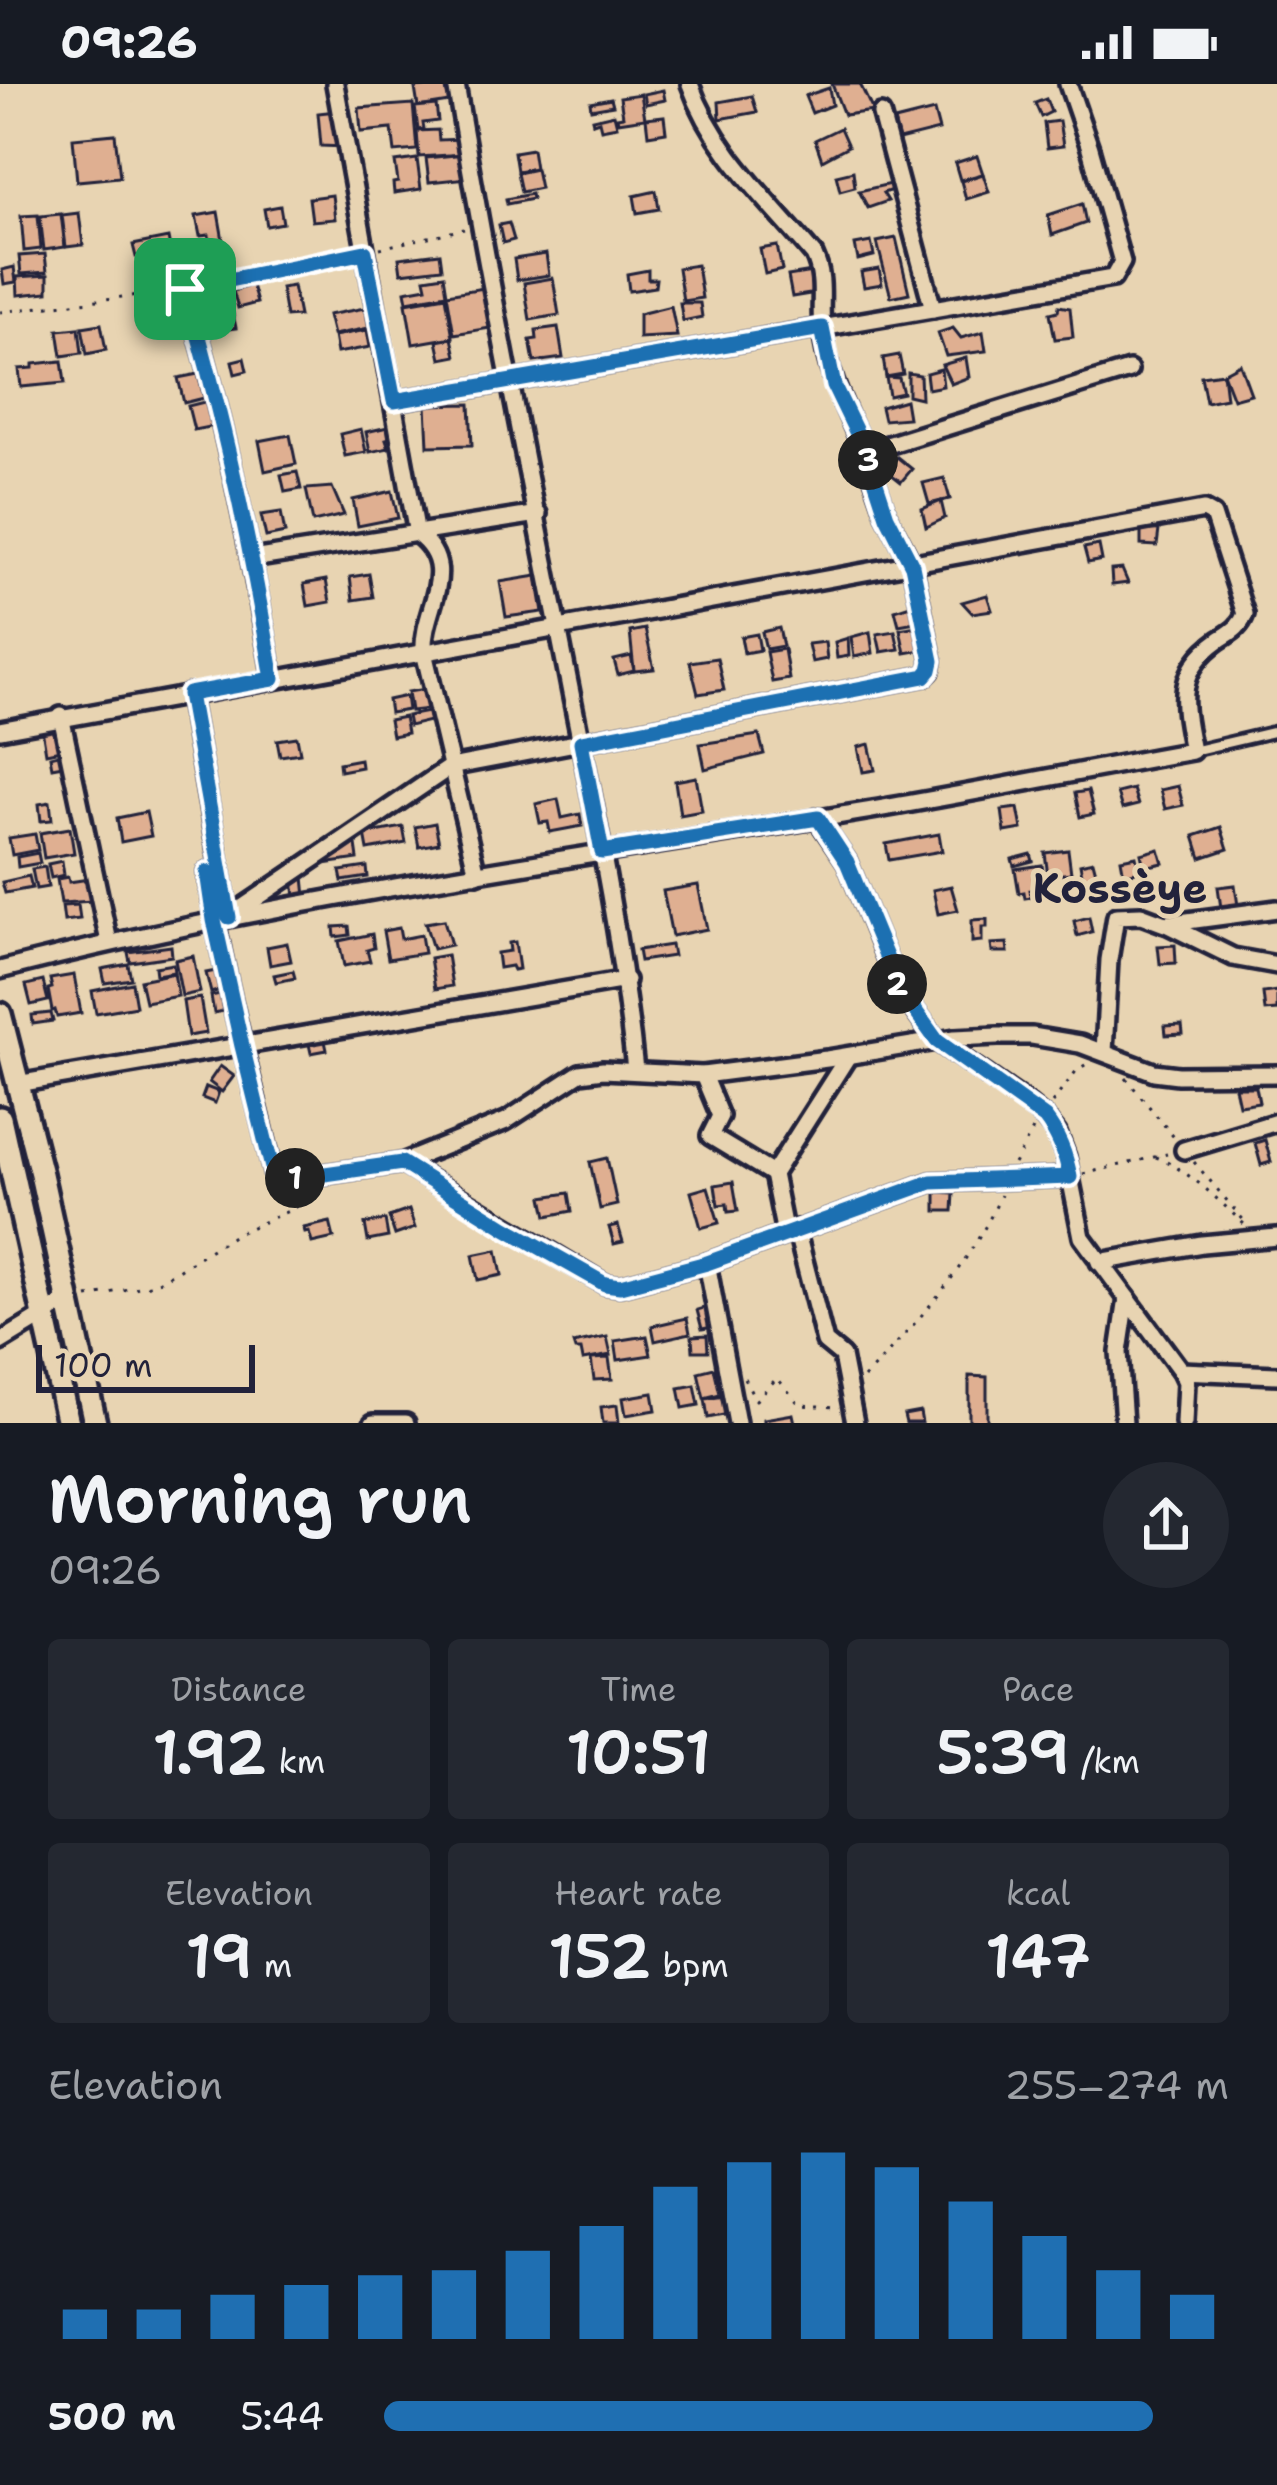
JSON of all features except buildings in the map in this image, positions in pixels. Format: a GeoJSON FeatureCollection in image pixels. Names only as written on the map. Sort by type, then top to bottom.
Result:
{"type":"FeatureCollection","features":[{"type":"Feature","properties":{"kind":"main road"},"geometry":{"type":"LineString","coordinates":[[0,1014],[95,1423]]}},
{"type":"Feature","properties":{"kind":"main road"},"geometry":{"type":"LineString","coordinates":[[0,1118],[68,1423]]}},
{"type":"Feature","properties":{"kind":"street"},"geometry":{"type":"LineString","coordinates":[[334,84],[417,534],[437,557],[438,588],[423,638],[424,652],[477,874]]}},
{"type":"Feature","properties":{"kind":"street"},"geometry":{"type":"LineString","coordinates":[[456,84],[479,226],[626,980],[635,1070]]}},
{"type":"Feature","properties":{"kind":"street"},"geometry":{"type":"LineString","coordinates":[[222,919],[449,766],[925,676],[930,670],[912,565],[834,386],[822,328],[821,270],[814,254],[705,123],[690,84]]}},
{"type":"Feature","properties":{"kind":"street"},"geometry":{"type":"LineString","coordinates":[[394,401],[1113,278],[1121,262],[1068,84]]}},
{"type":"Feature","properties":{"kind":"street"},"geometry":{"type":"LineString","coordinates":[[881,114],[933,309]]}},
{"type":"Feature","properties":{"kind":"street"},"geometry":{"type":"LineString","coordinates":[[185,289],[210,372],[253,559],[273,679]]}},
{"type":"Feature","properties":{"kind":"street"},"geometry":{"type":"LineString","coordinates":[[866,452],[1129,370]]}},
{"type":"Feature","properties":{"kind":"street"},"geometry":{"type":"LineString","coordinates":[[0,730],[1209,512],[1246,614],[1192,666],[1185,684],[1185,724],[1192,751],[222,919],[0,970]]}},
{"type":"Feature","properties":{"kind":"street"},"geometry":{"type":"LineString","coordinates":[[253,559],[538,514]]}},
{"type":"Feature","properties":{"kind":"street"},"geometry":{"type":"LineString","coordinates":[[189,694],[242,1046],[273,1172],[283,1180],[402,1163],[506,1121],[580,1073],[635,1070],[703,1075],[955,1037],[1032,1036],[1080,1044],[1154,1072],[1277,1074]]}},
{"type":"Feature","properties":{"kind":"street"},"geometry":{"type":"LineString","coordinates":[[61,716],[109,942]]}},
{"type":"Feature","properties":{"kind":"street"},"geometry":{"type":"LineString","coordinates":[[818,818],[847,862],[899,988],[937,1041],[1043,1116],[1057,1133],[1082,1237],[1181,1371],[1186,1382],[1184,1423]]}},
{"type":"Feature","properties":{"kind":"street"},"geometry":{"type":"LineString","coordinates":[[1165,924],[1277,909]]}},
{"type":"Feature","properties":{"kind":"street"},"geometry":{"type":"LineString","coordinates":[[1104,1052],[1115,916],[1141,916],[1233,957],[1277,965]]}},
{"type":"Feature","properties":{"kind":"street"},"geometry":{"type":"LineString","coordinates":[[17,1084],[626,980]]}},
{"type":"Feature","properties":{"kind":"street"},"geometry":{"type":"LineString","coordinates":[[773,1174],[848,1056]]}},
{"type":"Feature","properties":{"kind":"street"},"geometry":{"type":"LineString","coordinates":[[703,1075],[720,1117],[710,1136],[773,1174],[825,1342],[842,1356],[855,1423]]}},
{"type":"Feature","properties":{"kind":"street"},"geometry":{"type":"LineString","coordinates":[[1184,1150],[1277,1122]]}},
{"type":"Feature","properties":{"kind":"street"},"geometry":{"type":"LineString","coordinates":[[402,1163],[605,1284],[620,1286],[707,1263],[931,1182],[1070,1177]]}},
{"type":"Feature","properties":{"kind":"street"},"geometry":{"type":"LineString","coordinates":[[1100,1262],[1268,1238]]}},
{"type":"Feature","properties":{"kind":"street"},"geometry":{"type":"LineString","coordinates":[[707,1263],[737,1423]]}},
{"type":"Feature","properties":{"kind":"street"},"geometry":{"type":"LineString","coordinates":[[1124,1423],[1119,1352],[1127,1298]]}},
{"type":"Feature","properties":{"kind":"street"},"geometry":{"type":"LineString","coordinates":[[0,1342],[69,1300]]}},
{"type":"Feature","properties":{"kind":"street"},"geometry":{"type":"LineString","coordinates":[[1181,1371],[1277,1375]]}},
{"type":"Feature","properties":{"kind":"street"},"geometry":{"type":"LineString","coordinates":[[373,1423],[406,1423]]}},
{"type":"Feature","properties":{"kind":"lane"},"geometry":{"type":"LineString","coordinates":[[1192,751],[1277,731]]}},
{"type":"Feature","properties":{"kind":"path"},"geometry":{"type":"LineString","coordinates":[[0,312],[185,289],[479,226]]}},
{"type":"Feature","properties":{"kind":"path"},"geometry":{"type":"LineString","coordinates":[[739,1367],[756,1400],[777,1378],[800,1405],[838,1407],[938,1298],[983,1234],[1043,1116],[1077,1070],[1104,1052]]}},
{"type":"Feature","properties":{"kind":"path"},"geometry":{"type":"LineString","coordinates":[[1070,1177],[1156,1157],[1177,1166],[1268,1238]]}},
{"type":"Feature","properties":{"kind":"path"},"geometry":{"type":"LineString","coordinates":[[69,1300],[155,1284],[236,1234],[293,1210],[323,1189]]}},
{"type":"Feature","properties":{"kind":"district","name":"Kossèye"},"geometry":{"type":"Point","coordinates":[1120,888]}},
{"type":"Feature","properties":{"kind":"route"},"geometry":{"type":"LineString","coordinates":[[365,252],[394,401],[822,328],[834,386],[912,565],[930,670],[925,676],[581,742],[602,852],[818,818],[847,862],[899,988],[937,1041],[1045,1118],[1057,1133],[1070,1177],[931,1182],[707,1263],[620,1286],[605,1284],[402,1163],[283,1180],[277,1177],[214,920],[207,872],[229,917],[189,694],[273,679],[253,559],[210,372],[185,289],[365,252]]}}]}
